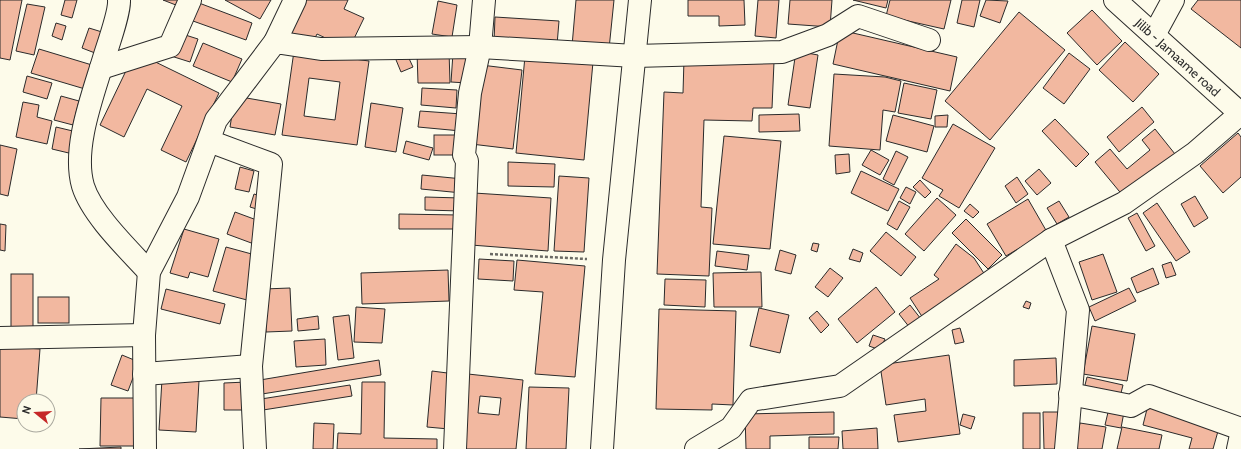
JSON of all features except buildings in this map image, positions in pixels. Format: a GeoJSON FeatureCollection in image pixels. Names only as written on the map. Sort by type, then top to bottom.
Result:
{"type":"FeatureCollection","features":[{"type":"Feature","properties":{"kind":"street"},"geometry":{"type":"LineString","coordinates":[[119,0],[82,140],[80,166],[84,186],[109,228],[149,272]]}},
{"type":"Feature","properties":{"kind":"street"},"geometry":{"type":"LineString","coordinates":[[101,68],[170,46],[190,0]]}},
{"type":"Feature","properties":{"kind":"street"},"geometry":{"type":"LineString","coordinates":[[145,449],[144,335],[149,272],[188,197],[216,120],[275,42],[295,0]]}},
{"type":"Feature","properties":{"kind":"street"},"geometry":{"type":"LineString","coordinates":[[455,449],[467,161],[464,155],[470,93],[480,47],[484,0]]}},
{"type":"Feature","properties":{"kind":"street"},"geometry":{"type":"LineString","coordinates":[[602,449],[614,260],[640,0]]}},
{"type":"Feature","properties":{"kind":"street","name":"Jilib - Jamaame road"},"geometry":{"type":"LineString","coordinates":[[1115,0],[1240,114]]}},
{"type":"Feature","properties":{"kind":"street"},"geometry":{"type":"LineString","coordinates":[[1154,35],[1173,0]]}},
{"type":"Feature","properties":{"kind":"street"},"geometry":{"type":"LineString","coordinates":[[275,42],[321,49],[480,47],[635,56],[782,52],[828,35],[858,16],[929,40]]}},
{"type":"Feature","properties":{"kind":"street"},"geometry":{"type":"LineString","coordinates":[[696,449],[731,428],[750,400],[840,386],[1051,240],[1124,202],[1195,153],[1240,114]]}},
{"type":"Feature","properties":{"kind":"street"},"geometry":{"type":"LineString","coordinates":[[209,141],[271,164],[251,366],[255,449]]}},
{"type":"Feature","properties":{"kind":"street"},"geometry":{"type":"LineString","coordinates":[[1051,240],[1078,310],[1066,449]]}},
{"type":"Feature","properties":{"kind":"street"},"geometry":{"type":"LineString","coordinates":[[0,338],[144,335]]}},
{"type":"Feature","properties":{"kind":"street"},"geometry":{"type":"LineString","coordinates":[[144,374],[251,366]]}},
{"type":"Feature","properties":{"kind":"street"},"geometry":{"type":"LineString","coordinates":[[1070,394],[1131,406],[1149,396],[1241,429]]}},
{"type":"Feature","properties":{"kind":"street"},"geometry":{"type":"LineString","coordinates":[[1238,449],[1241,435]]}},
{"type":"Feature","properties":{"kind":"path"},"geometry":{"type":"LineString","coordinates":[[464,253],[614,260]]}}]}
